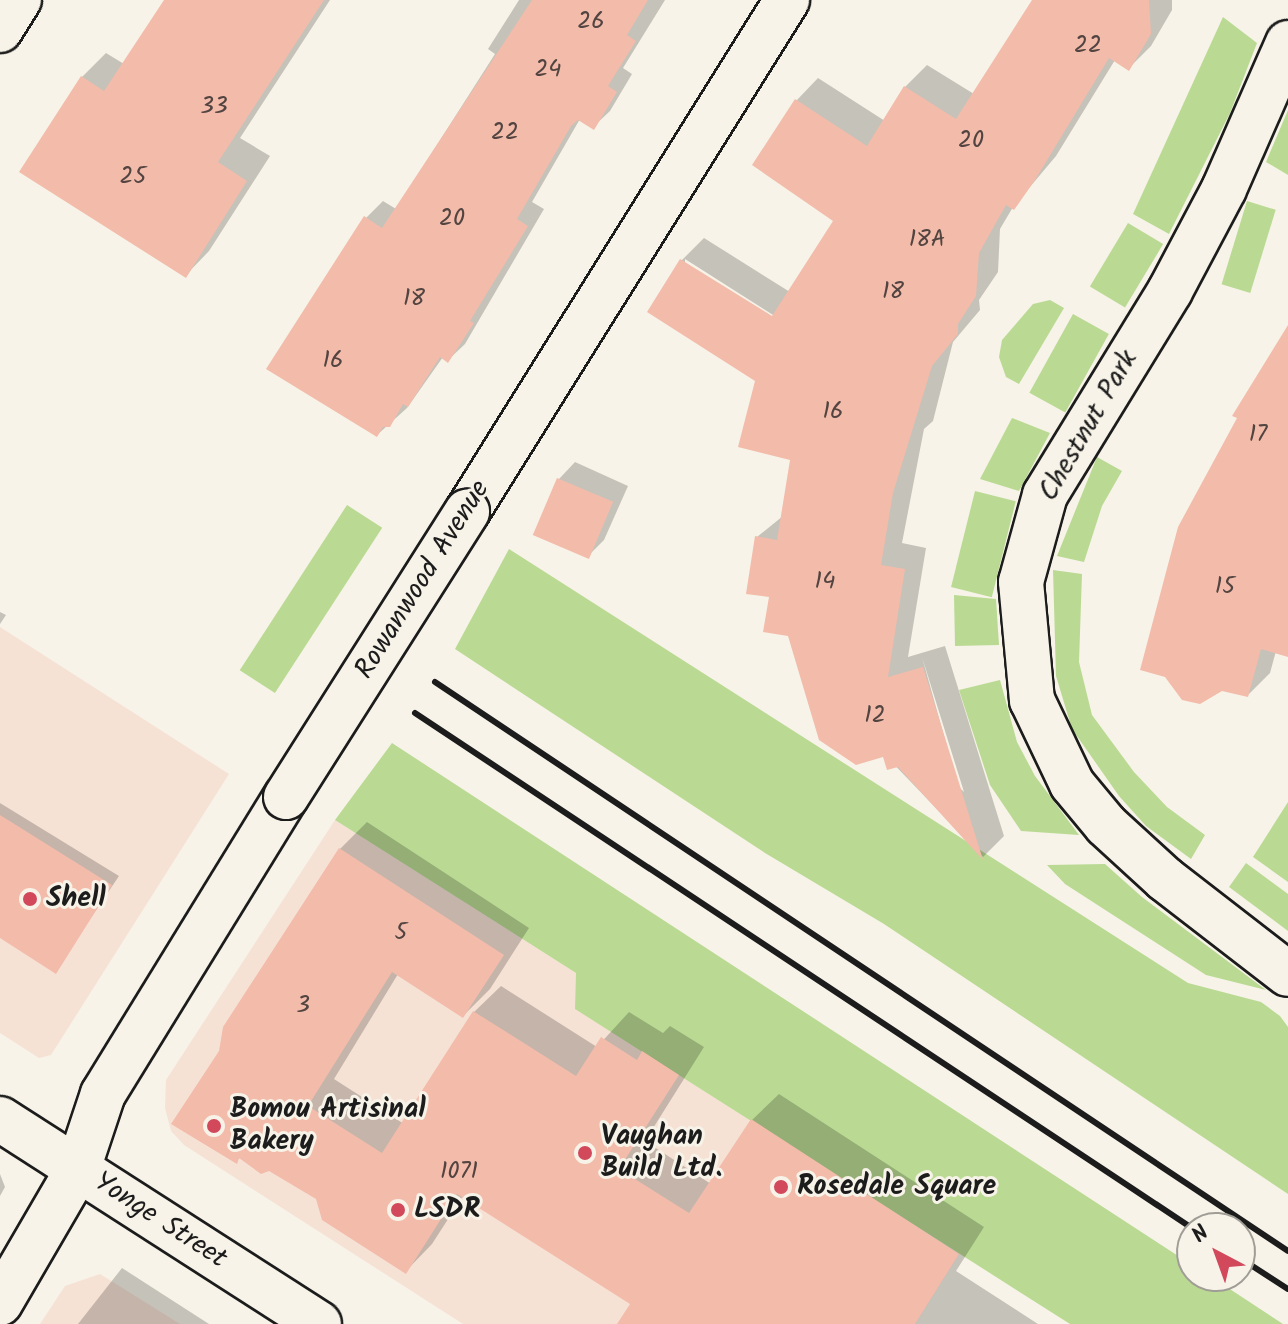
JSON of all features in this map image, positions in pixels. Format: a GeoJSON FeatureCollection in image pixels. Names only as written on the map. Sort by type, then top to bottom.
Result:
{"type":"FeatureCollection","features":[{"type":"Feature","properties":{"kind":"street"},"geometry":{"type":"LineString","coordinates":[[0,30],[19,0]]}},
{"type":"Feature","properties":{"kind":"street","name":"Rowanwood Avenue"},"geometry":{"type":"LineString","coordinates":[[0,1303],[78,1169],[103,1094],[787,0]]}},
{"type":"Feature","properties":{"kind":"street","name":"Chestnut Park"},"geometry":{"type":"LineString","coordinates":[[1288,43],[1224,189],[1170,291],[1045,495],[1021,582],[1032,700],[1072,784],[1106,825],[1165,879],[1288,974]]}},
{"type":"Feature","properties":{"kind":"street","name":"Yonge Street"},"geometry":{"type":"LineString","coordinates":[[0,1119],[319,1324]]}},
{"type":"Feature","properties":{"kind":"shaded area"},"geometry":{"type":"Polygon","coordinates":[[[0,627],[229,774],[51,1055],[39,1058],[0,1033],[0,627]]]}},
{"type":"Feature","properties":{"kind":"shaded area"},"geometry":{"type":"Polygon","coordinates":[[[335,820],[576,973],[576,1009],[959,1254],[915,1324],[463,1324],[184,1145],[171,1131],[165,1108],[166,1080],[335,820]]]}},
{"type":"Feature","properties":{"kind":"shaded area"},"geometry":{"type":"Polygon","coordinates":[[[100,1274],[180,1324],[40,1324],[65,1286],[100,1274]]]}},
{"type":"Feature","properties":{"kind":"green space"},"geometry":{"type":"Polygon","coordinates":[[[1223,17],[1257,43],[1230,113],[1169,234],[1133,214],[1223,17]]]}},
{"type":"Feature","properties":{"kind":"green space"},"geometry":{"type":"Polygon","coordinates":[[[1288,110],[1288,175],[1266,162],[1288,110]]]}},
{"type":"Feature","properties":{"kind":"green space"},"geometry":{"type":"Polygon","coordinates":[[[1247,201],[1276,210],[1250,293],[1222,284],[1247,201]]]}},
{"type":"Feature","properties":{"kind":"green space"},"geometry":{"type":"Polygon","coordinates":[[[1128,223],[1163,244],[1125,308],[1090,286],[1128,223]]]}},
{"type":"Feature","properties":{"kind":"green space"},"geometry":{"type":"Polygon","coordinates":[[[1050,300],[1064,308],[1019,384],[1006,377],[999,357],[1002,340],[1033,304],[1050,300]]]}},
{"type":"Feature","properties":{"kind":"green space"},"geometry":{"type":"Polygon","coordinates":[[[1073,314],[1109,334],[1065,413],[1029,393],[1073,314]]]}},
{"type":"Feature","properties":{"kind":"green space"},"geometry":{"type":"Polygon","coordinates":[[[1012,418],[1050,433],[1019,491],[980,479],[1012,418]]]}},
{"type":"Feature","properties":{"kind":"green space"},"geometry":{"type":"Polygon","coordinates":[[[1097,457],[1122,471],[1102,506],[1084,562],[1057,556],[1097,457]]]}},
{"type":"Feature","properties":{"kind":"green space"},"geometry":{"type":"Polygon","coordinates":[[[975,491],[1016,501],[992,597],[951,587],[975,491]]]}},
{"type":"Feature","properties":{"kind":"green space"},"geometry":{"type":"Polygon","coordinates":[[[347,505],[382,528],[275,693],[240,670],[347,505]]]}},
{"type":"Feature","properties":{"kind":"green space"},"geometry":{"type":"Polygon","coordinates":[[[509,549],[1188,983],[1261,1002],[1280,1016],[1288,1027],[1288,1194],[884,924],[765,853],[455,649],[509,549]]]}},
{"type":"Feature","properties":{"kind":"green space"},"geometry":{"type":"Polygon","coordinates":[[[1053,570],[1082,574],[1079,662],[1092,715],[1134,772],[1167,807],[1205,835],[1191,859],[1146,826],[1119,796],[1072,729],[1056,676],[1053,570]]]}},
{"type":"Feature","properties":{"kind":"green space"},"geometry":{"type":"Polygon","coordinates":[[[954,595],[996,599],[999,645],[955,646],[954,595]]]}},
{"type":"Feature","properties":{"kind":"green space"},"geometry":{"type":"Polygon","coordinates":[[[1000,680],[1017,742],[1035,776],[1079,835],[1021,831],[990,785],[959,690],[1000,680]]]}},
{"type":"Feature","properties":{"kind":"green space"},"geometry":{"type":"Polygon","coordinates":[[[392,743],[1176,1255],[1176,1292],[1234,1292],[1283,1324],[1070,1324],[575,1009],[576,973],[335,820],[392,743]]]}},
{"type":"Feature","properties":{"kind":"green space"},"geometry":{"type":"Polygon","coordinates":[[[1288,802],[1288,882],[1253,857],[1288,802]]]}},
{"type":"Feature","properties":{"kind":"green space"},"geometry":{"type":"Polygon","coordinates":[[[1246,863],[1288,894],[1288,931],[1229,887],[1246,863]]]}},
{"type":"Feature","properties":{"kind":"green space"},"geometry":{"type":"Polygon","coordinates":[[[1105,864],[1142,897],[1266,990],[1206,975],[1065,884],[1047,865],[1105,864]]]}},
{"type":"Feature","properties":{"kind":"building"},"geometry":{"type":"Polygon","coordinates":[[[164,0],[324,0],[218,162],[247,181],[186,278],[19,172],[81,76],[104,91],[164,0]]]}},
{"type":"Feature","properties":{"kind":"building"},"geometry":{"type":"Polygon","coordinates":[[[532,0],[648,0],[627,35],[636,41],[608,86],[617,92],[594,130],[578,120],[571,126],[517,219],[528,226],[470,321],[474,323],[448,363],[440,357],[408,407],[403,404],[390,427],[383,427],[377,437],[266,369],[364,216],[382,228],[532,0]]]}},
{"type":"Feature","properties":{"kind":"building"},"geometry":{"type":"Polygon","coordinates":[[[1032,0],[1149,0],[1151,34],[1129,71],[1109,58],[1035,180],[1014,210],[1006,205],[979,253],[976,296],[958,324],[958,334],[932,366],[893,493],[881,565],[905,569],[888,677],[923,667],[983,860],[898,767],[887,770],[883,757],[856,765],[819,740],[788,636],[763,632],[769,597],[746,594],[755,536],[777,540],[790,460],[738,447],[755,381],[647,312],[680,259],[772,316],[833,221],[752,165],[795,99],[867,146],[904,86],[956,119],[1032,0]]]}},
{"type":"Feature","properties":{"kind":"building"},"geometry":{"type":"Polygon","coordinates":[[[1288,325],[1288,657],[1261,649],[1248,697],[1222,691],[1200,704],[1182,700],[1165,677],[1140,670],[1178,527],[1237,418],[1232,416],[1288,325]]]}},
{"type":"Feature","properties":{"kind":"building"},"geometry":{"type":"Polygon","coordinates":[[[557,478],[613,502],[589,559],[533,535],[557,478]]]}},
{"type":"Feature","properties":{"kind":"building"},"geometry":{"type":"Polygon","coordinates":[[[0,815],[112,885],[56,974],[0,938],[0,815]]]}},
{"type":"Feature","properties":{"kind":"building"},"geometry":{"type":"Polygon","coordinates":[[[339,848],[504,955],[463,1018],[392,972],[308,1106],[382,1153],[473,1011],[576,1076],[601,1037],[637,1060],[642,1051],[679,1075],[619,1169],[689,1213],[751,1119],[959,1254],[915,1324],[617,1324],[630,1304],[457,1194],[406,1274],[322,1220],[316,1199],[269,1171],[261,1174],[239,1158],[237,1164],[171,1124],[219,1051],[223,1027],[339,848]]]}},
{"type":"Feature","properties":{"kind":"railway"},"geometry":{"type":"LineString","coordinates":[[435,682],[1288,1251]]}},
{"type":"Feature","properties":{"kind":"railway"},"geometry":{"type":"LineString","coordinates":[[415,713],[1176,1217]]}},
{"type":"Feature","properties":{"kind":"railway"},"geometry":{"type":"LineString","coordinates":[[1256,1268],[1288,1289]]}},
{"type":"Feature","properties":{"kind":"place","name":"Shell"},"geometry":{"type":"Point","coordinates":[30,899]}},
{"type":"Feature","properties":{"kind":"place","name":"Bomou Artisinal Bakery"},"geometry":{"type":"Point","coordinates":[214,1126]}},
{"type":"Feature","properties":{"kind":"place","name":"Vaughan Build Ltd."},"geometry":{"type":"Point","coordinates":[585,1153]}},
{"type":"Feature","properties":{"kind":"place","name":"Rosedale Square"},"geometry":{"type":"Point","coordinates":[781,1187]}},
{"type":"Feature","properties":{"kind":"place","name":"LSDR"},"geometry":{"type":"Point","coordinates":[398,1210]}}]}
